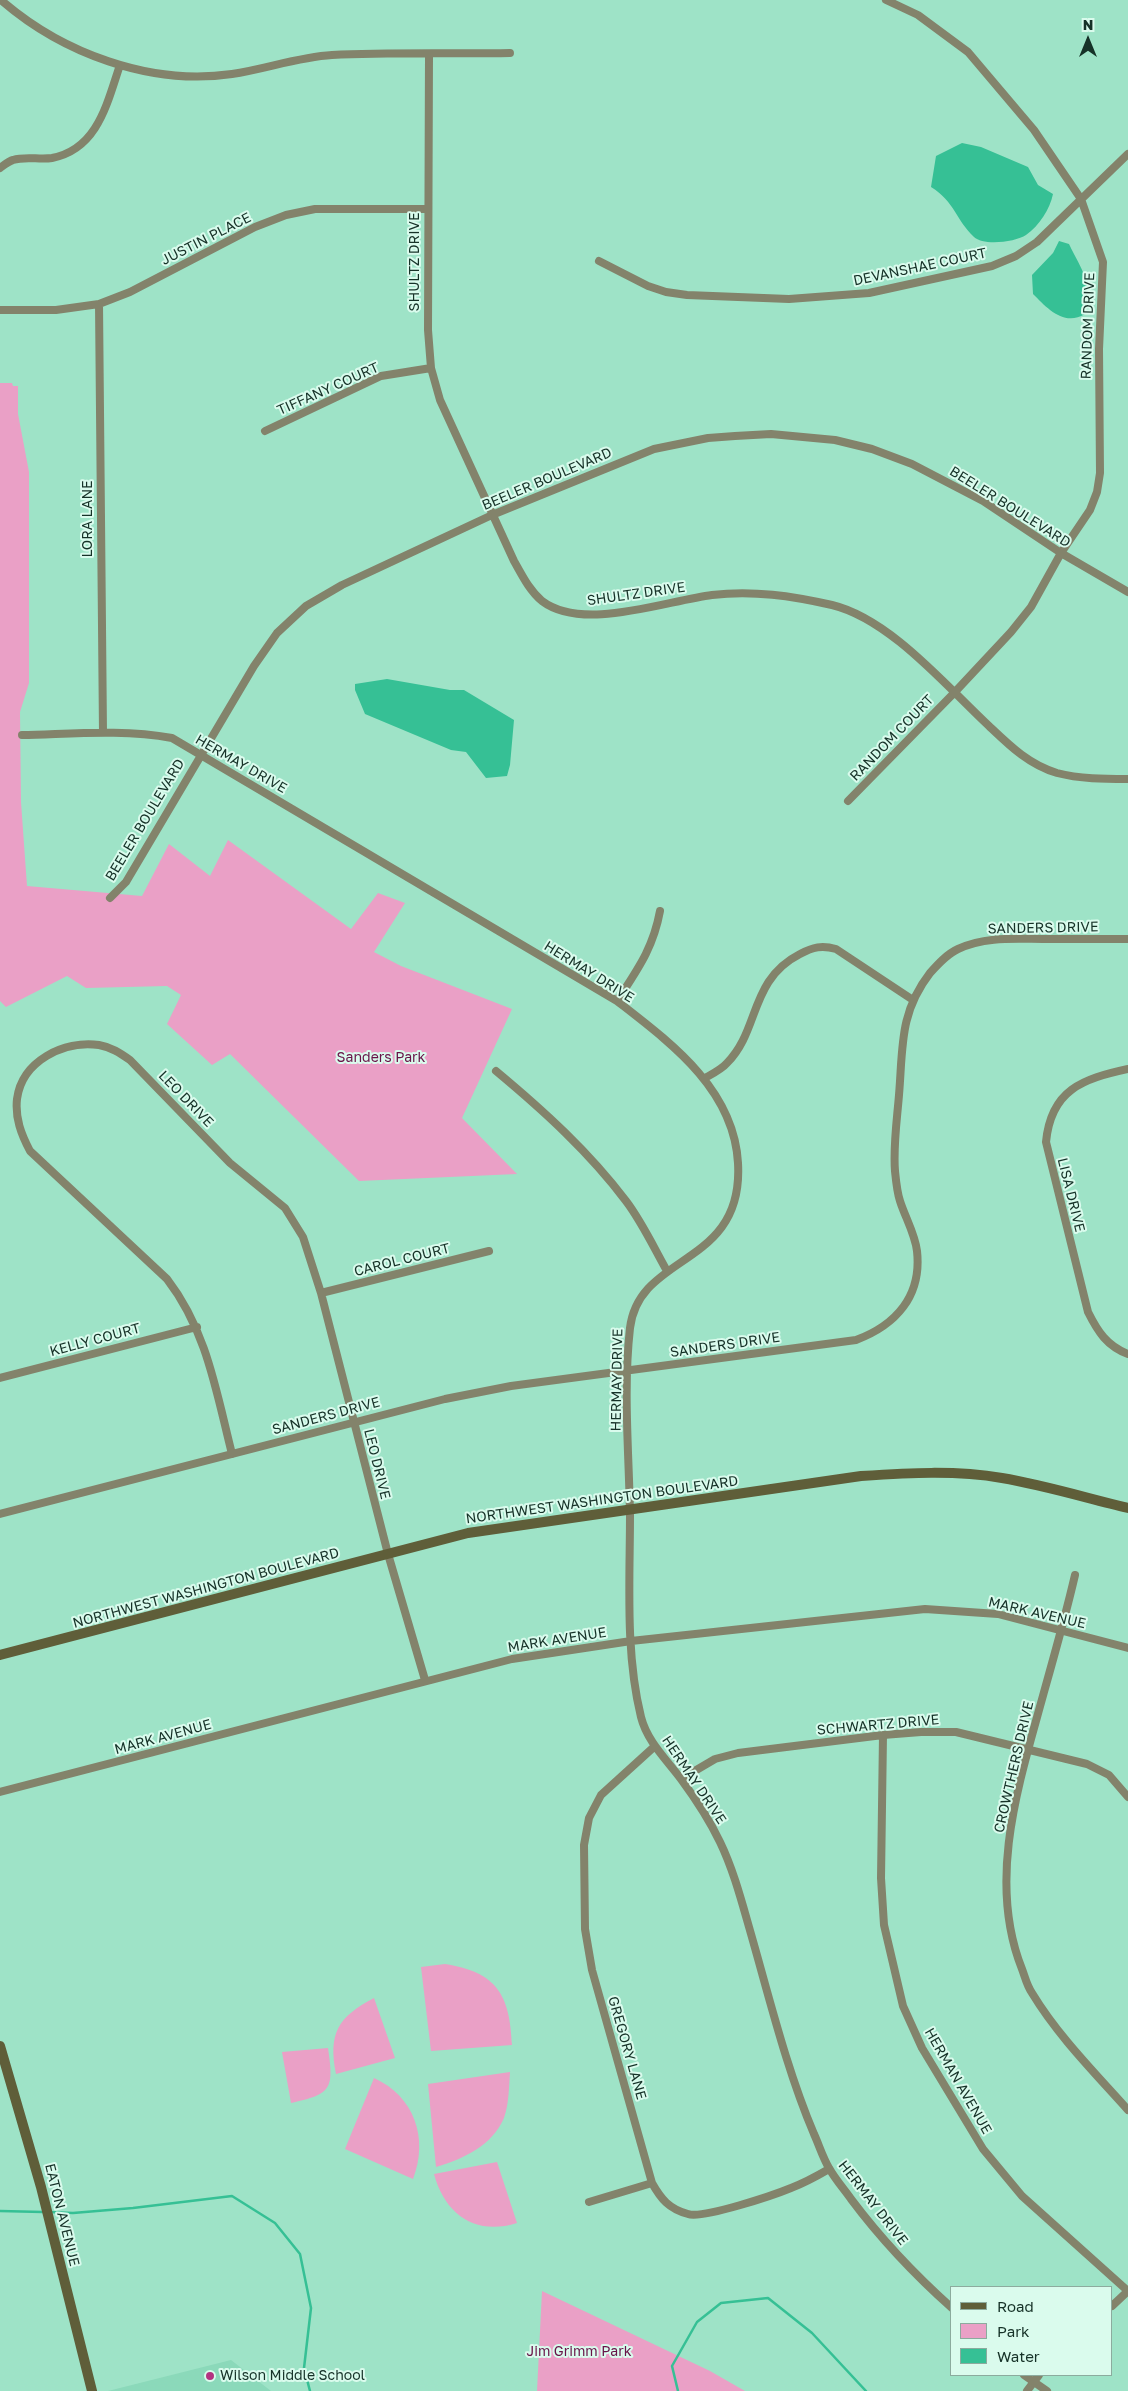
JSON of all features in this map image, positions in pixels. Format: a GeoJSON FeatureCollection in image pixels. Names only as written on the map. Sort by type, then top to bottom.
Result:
{"type":"FeatureCollection","features":[{"type":"Feature","properties":{"kind":"main road","name":"NORTHWEST WASHINGTON BOULEVARD"},"geometry":{"type":"LineString","coordinates":[[0,1655],[468,1532],[630,1511],[861,1476],[913,1472],[960,1473],[1002,1478],[1128,1508]]}},
{"type":"Feature","properties":{"kind":"main road","name":"EATON AVENUE"},"geometry":{"type":"LineString","coordinates":[[0,2046],[41,2187],[92,2391]]}},
{"type":"Feature","properties":{"kind":"street"},"geometry":{"type":"LineString","coordinates":[[1,0],[22,18],[79,51],[120,65],[166,74],[231,74],[300,59],[331,55],[510,53]]}},
{"type":"Feature","properties":{"kind":"street","name":"RANDOM DRIVE"},"geometry":{"type":"LineString","coordinates":[[886,0],[918,15],[968,52],[1034,130],[1082,199],[1103,262],[1099,348],[1100,473],[1097,492],[1090,510],[1061,553],[1031,607],[1011,632],[954,693]]}},
{"type":"Feature","properties":{"kind":"street","name":"SHULTZ DRIVE"},"geometry":{"type":"LineString","coordinates":[[429,55],[428,330],[431,368],[440,400],[492,515],[527,584],[542,601],[559,610],[578,614],[602,614],[712,595],[756,592],[792,596],[837,606],[874,624],[912,652],[1018,753],[1038,765],[1056,772],[1081,777],[1128,779]]}},
{"type":"Feature","properties":{"kind":"street"},"geometry":{"type":"LineString","coordinates":[[0,168],[13,160],[53,158],[73,149],[88,139],[102,119],[120,65]]}},
{"type":"Feature","properties":{"kind":"street","name":"DEVANSHAE COURT"},"geometry":{"type":"LineString","coordinates":[[599,261],[648,286],[666,292],[687,295],[789,299],[869,293],[1000,263],[1037,242],[1128,154]]}},
{"type":"Feature","properties":{"kind":"street","name":"JUSTIN PLACE"},"geometry":{"type":"LineString","coordinates":[[0,310],[56,310],[99,304],[130,292],[255,227],[286,215],[316,209],[428,209]]}},
{"type":"Feature","properties":{"kind":"street","name":"LORA LANE"},"geometry":{"type":"LineString","coordinates":[[99,304],[103,733]]}},
{"type":"Feature","properties":{"kind":"street","name":"TIFFANY COURT"},"geometry":{"type":"LineString","coordinates":[[265,431],[381,376],[431,368]]}},
{"type":"Feature","properties":{"kind":"street","name":"BEELER BOULEVARD"},"geometry":{"type":"LineString","coordinates":[[110,898],[126,882],[200,754],[277,634],[306,606],[342,585],[492,515],[654,449],[708,438],[781,434],[835,440],[872,449],[912,464],[983,501],[1061,553],[1128,592]]}},
{"type":"Feature","properties":{"kind":"street","name":"RANDOM COURT"},"geometry":{"type":"LineString","coordinates":[[848,801],[954,693]]}},
{"type":"Feature","properties":{"kind":"street","name":"HERMAY DRIVE"},"geometry":{"type":"LineString","coordinates":[[22,735],[103,733],[148,734],[172,738],[617,1002],[665,1039],[705,1078],[727,1116],[736,1143],[739,1185],[727,1222],[712,1240],[693,1256],[668,1271],[646,1293],[636,1308],[631,1324],[627,1371],[631,1642],[636,1696],[642,1722],[655,1746],[681,1779],[720,1842],[739,1891],[791,2073],[805,2113],[829,2169],[865,2218],[911,2271],[950,2306]]}},
{"type":"Feature","properties":{"kind":"street"},"geometry":{"type":"LineString","coordinates":[[617,1002],[645,958],[655,936],[660,911]]}},
{"type":"Feature","properties":{"kind":"street","name":"SANDERS DRIVE"},"geometry":{"type":"LineString","coordinates":[[0,1514],[445,1399],[511,1386],[856,1340],[875,1333],[892,1320],[904,1306],[914,1289],[918,1269],[917,1250],[899,1199],[895,1144],[904,1023],[913,1000],[940,961],[957,949],[973,943],[997,940],[1128,939]]}},
{"type":"Feature","properties":{"kind":"street"},"geometry":{"type":"LineString","coordinates":[[705,1078],[727,1064],[739,1047],[765,986],[779,968],[812,948],[824,945],[836,949],[913,1000]]}},
{"type":"Feature","properties":{"kind":"street","name":"LEO DRIVE"},"geometry":{"type":"LineString","coordinates":[[232,1454],[208,1356],[197,1326],[184,1300],[167,1279],[43,1164],[30,1150],[20,1133],[16,1113],[17,1097],[24,1079],[37,1062],[61,1048],[80,1044],[100,1045],[116,1050],[130,1060],[230,1163],[285,1208],[303,1237],[321,1293],[388,1554],[425,1680]]}},
{"type":"Feature","properties":{"kind":"street","name":"LISA DRIVE"},"geometry":{"type":"LineString","coordinates":[[1128,1069],[1098,1076],[1066,1095],[1055,1107],[1048,1123],[1046,1142],[1088,1312],[1096,1328],[1108,1343],[1128,1354]]}},
{"type":"Feature","properties":{"kind":"street"},"geometry":{"type":"LineString","coordinates":[[496,1071],[561,1127],[594,1163],[627,1202],[668,1271]]}},
{"type":"Feature","properties":{"kind":"street","name":"CAROL COURT"},"geometry":{"type":"LineString","coordinates":[[321,1293],[489,1251]]}},
{"type":"Feature","properties":{"kind":"street","name":"KELLY COURT"},"geometry":{"type":"LineString","coordinates":[[0,1378],[197,1326]]}},
{"type":"Feature","properties":{"kind":"street","name":"CROWTHERS DRIVE"},"geometry":{"type":"LineString","coordinates":[[1075,1575],[1062,1630],[1028,1750],[1011,1823],[1007,1863],[1007,1910],[1015,1953],[1031,1992],[1063,2037],[1128,2110]]}},
{"type":"Feature","properties":{"kind":"street","name":"MARK AVENUE"},"geometry":{"type":"LineString","coordinates":[[0,1792],[425,1680],[512,1659],[631,1642],[925,1609],[998,1614],[1128,1648]]}},
{"type":"Feature","properties":{"kind":"street","name":"SCHWARTZ DRIVE"},"geometry":{"type":"LineString","coordinates":[[681,1779],[715,1759],[738,1753],[883,1735],[956,1732],[1087,1764],[1109,1775],[1128,1796]]}},
{"type":"Feature","properties":{"kind":"street","name":"HERMAN AVENUE"},"geometry":{"type":"LineString","coordinates":[[883,1735],[881,1878],[884,1925],[903,2006],[918,2040],[983,2149],[1022,2196],[1128,2291]]}},
{"type":"Feature","properties":{"kind":"street","name":"GREGORY LANE"},"geometry":{"type":"LineString","coordinates":[[655,1746],[601,1795],[589,1818],[584,1845],[585,1929],[592,1970],[652,2183],[663,2202],[674,2209],[690,2215],[706,2214],[792,2188],[829,2169]]}},
{"type":"Feature","properties":{"kind":"street"},"geometry":{"type":"LineString","coordinates":[[589,2202],[652,2183]]}},
{"type":"Feature","properties":{"kind":"street"},"geometry":{"type":"LineString","coordinates":[[1113,2305],[1128,2291]]}},
{"type":"Feature","properties":{"kind":"street"},"geometry":{"type":"LineString","coordinates":[[1025,2376],[1047,2391]]}},
{"type":"Feature","properties":{"kind":"street"},"geometry":{"type":"LineString","coordinates":[[1027,2391],[1038,2376]]}},
{"type":"Feature","properties":{"kind":"shaded area","name":"Wilson Middle School"},"geometry":{"type":"Polygon","coordinates":[[[231,2360],[271,2391],[108,2391],[231,2360]]]}},
{"type":"Feature","properties":{"kind":"green space","name":"Sanders Park"},"geometry":{"type":"Polygon","coordinates":[[[0,383],[12,383],[13,386],[18,386],[18,414],[29,472],[29,683],[20,712],[21,802],[27,886],[142,896],[169,844],[210,876],[228,840],[351,929],[378,893],[405,903],[374,952],[401,966],[512,1009],[462,1118],[517,1174],[359,1181],[230,1054],[212,1065],[167,1024],[181,995],[167,986],[86,988],[67,976],[6,1007],[0,1001],[0,383]]]}},
{"type":"Feature","properties":{"kind":"green space"},"geometry":{"type":"Polygon","coordinates":[[[445,1964],[477,1973],[489,1980],[497,1989],[504,2000],[508,2012],[512,2045],[431,2051],[421,1967],[445,1964]]]}},
{"type":"Feature","properties":{"kind":"green space"},"geometry":{"type":"Polygon","coordinates":[[[374,1998],[395,2058],[336,2074],[334,2048],[338,2028],[352,2012],[374,1998]]]}},
{"type":"Feature","properties":{"kind":"green space"},"geometry":{"type":"Polygon","coordinates":[[[328,2048],[331,2073],[327,2088],[315,2096],[291,2103],[282,2052],[328,2048]]]}},
{"type":"Feature","properties":{"kind":"green space"},"geometry":{"type":"Polygon","coordinates":[[[510,2072],[506,2113],[499,2128],[476,2150],[436,2167],[428,2084],[510,2072]]]}},
{"type":"Feature","properties":{"kind":"green space"},"geometry":{"type":"Polygon","coordinates":[[[374,2078],[388,2086],[399,2096],[408,2107],[414,2120],[419,2148],[418,2164],[413,2179],[345,2149],[374,2078]]]}},
{"type":"Feature","properties":{"kind":"green space"},"geometry":{"type":"Polygon","coordinates":[[[497,2162],[517,2223],[488,2227],[464,2219],[446,2201],[434,2174],[497,2162]]]}},
{"type":"Feature","properties":{"kind":"green space","name":"Jim Grimm Park"},"geometry":{"type":"Polygon","coordinates":[[[542,2291],[710,2371],[745,2391],[537,2391],[542,2291]]]}},
{"type":"Feature","properties":{"kind":"water"},"geometry":{"type":"Polygon","coordinates":[[[962,143],[981,147],[1028,167],[1038,185],[1053,194],[1043,217],[1026,235],[1015,240],[1000,242],[978,240],[968,231],[945,199],[931,187],[936,156],[962,143]]]}},
{"type":"Feature","properties":{"kind":"water"},"geometry":{"type":"Polygon","coordinates":[[[1059,241],[1069,244],[1087,285],[1088,293],[1085,314],[1077,317],[1063,317],[1056,314],[1033,294],[1032,275],[1053,253],[1059,241]]]}},
{"type":"Feature","properties":{"kind":"water"},"geometry":{"type":"Polygon","coordinates":[[[387,679],[450,690],[464,690],[514,720],[510,765],[507,776],[486,778],[466,752],[451,750],[365,714],[355,690],[355,684],[387,679]]]}},
{"type":"Feature","properties":{"kind":"waterway"},"geometry":{"type":"LineString","coordinates":[[49,2212],[73,2213],[133,2208],[232,2196],[275,2223],[300,2254],[311,2308],[304,2368],[310,2391]]}},
{"type":"Feature","properties":{"kind":"waterway"},"geometry":{"type":"LineString","coordinates":[[0,2211],[43,2212]]}},
{"type":"Feature","properties":{"kind":"waterway"},"geometry":{"type":"LineString","coordinates":[[678,2391],[672,2366],[697,2322],[721,2303],[768,2298],[812,2333],[866,2391]]}},
{"type":"Feature","properties":{"kind":"place","name":"Wilson Middle School"},"geometry":{"type":"Point","coordinates":[210,2376]}}]}
